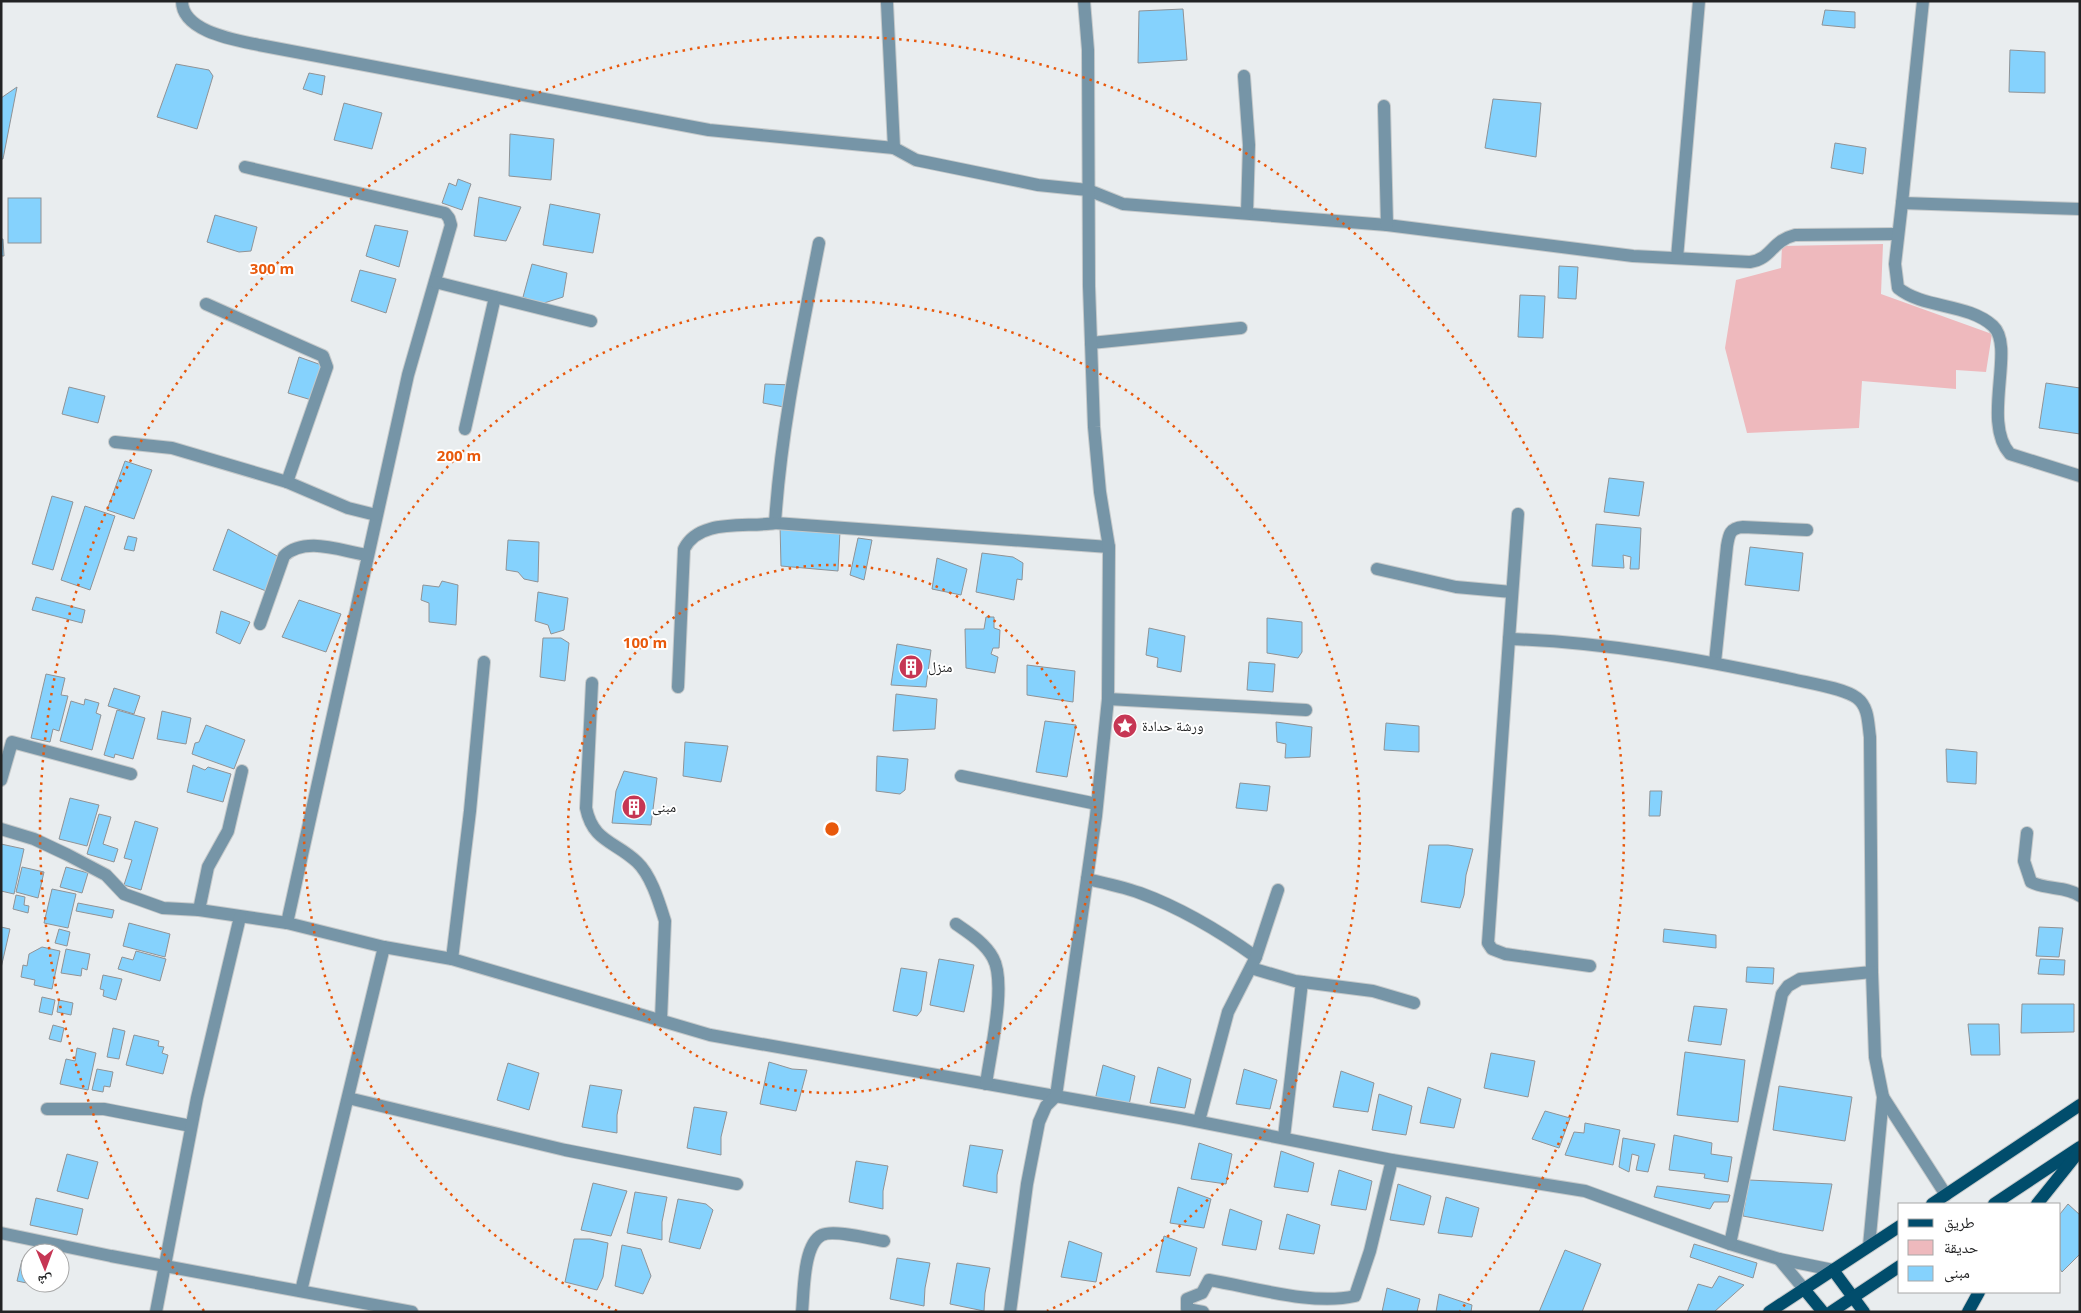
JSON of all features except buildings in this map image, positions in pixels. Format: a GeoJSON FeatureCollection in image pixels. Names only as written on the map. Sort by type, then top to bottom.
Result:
{"type":"FeatureCollection","features":[{"type":"Feature","properties":{"kind":"main road"},"geometry":{"type":"LineString","coordinates":[[1934,1203],[2080,1105]]}},
{"type":"Feature","properties":{"kind":"main road"},"geometry":{"type":"LineString","coordinates":[[1996,1203],[2080,1149]]}},
{"type":"Feature","properties":{"kind":"main road"},"geometry":{"type":"LineString","coordinates":[[2039,1203],[2080,1149]]}},
{"type":"Feature","properties":{"kind":"main road"},"geometry":{"type":"LineString","coordinates":[[1769,1312],[1898,1227]]}},
{"type":"Feature","properties":{"kind":"main road"},"geometry":{"type":"LineString","coordinates":[[1831,1312],[1898,1267]]}},
{"type":"Feature","properties":{"kind":"main road"},"geometry":{"type":"LineString","coordinates":[[1833,1270],[1864,1312]]}},
{"type":"Feature","properties":{"kind":"main road"},"geometry":{"type":"LineString","coordinates":[[1804,1288],[1823,1312]]}},
{"type":"Feature","properties":{"kind":"main road"},"geometry":{"type":"LineString","coordinates":[[1968,1312],[1978,1293]]}},
{"type":"Feature","properties":{"kind":"street"},"geometry":{"type":"LineString","coordinates":[[182,1],[182,7],[193,24],[230,38],[259,45],[709,130],[894,148],[916,160],[1038,184],[1088,190],[1122,204],[1247,212],[1387,225],[1632,256],[1750,262],[1765,258],[1780,239],[1795,235],[1898,234]]}},
{"type":"Feature","properties":{"kind":"street"},"geometry":{"type":"LineString","coordinates":[[1010,1312],[1027,1184],[1039,1122],[1046,1106],[1056,1096],[1097,804],[1108,699],[1109,547],[1100,492],[1094,427],[1088,190],[1088,50],[1084,1]]}},
{"type":"Feature","properties":{"kind":"street"},"geometry":{"type":"LineString","coordinates":[[1677,258],[1699,1]]}},
{"type":"Feature","properties":{"kind":"street"},"geometry":{"type":"LineString","coordinates":[[1923,1],[1895,264],[1898,288],[1904,293],[1924,301],[1962,311],[1985,320],[1994,326],[1999,335],[2000,347],[1998,417],[1999,437],[2003,446],[2010,454],[2080,476]]}},
{"type":"Feature","properties":{"kind":"street"},"geometry":{"type":"LineString","coordinates":[[887,3],[894,148]]}},
{"type":"Feature","properties":{"kind":"street"},"geometry":{"type":"LineString","coordinates":[[1244,76],[1249,145],[1247,212]]}},
{"type":"Feature","properties":{"kind":"street"},"geometry":{"type":"LineString","coordinates":[[1384,106],[1387,225]]}},
{"type":"Feature","properties":{"kind":"street"},"geometry":{"type":"LineString","coordinates":[[244,167],[445,213],[450,218],[451,225],[408,375],[287,923]]}},
{"type":"Feature","properties":{"kind":"street"},"geometry":{"type":"LineString","coordinates":[[1902,202],[2080,210]]}},
{"type":"Feature","properties":{"kind":"street"},"geometry":{"type":"LineString","coordinates":[[775,523],[778,486],[796,366],[819,243]]}},
{"type":"Feature","properties":{"kind":"street"},"geometry":{"type":"LineString","coordinates":[[435,282],[591,320]]}},
{"type":"Feature","properties":{"kind":"street"},"geometry":{"type":"LineString","coordinates":[[466,429],[495,297]]}},
{"type":"Feature","properties":{"kind":"street"},"geometry":{"type":"LineString","coordinates":[[206,304],[323,356],[327,367],[287,482]]}},
{"type":"Feature","properties":{"kind":"street"},"geometry":{"type":"LineString","coordinates":[[1091,344],[1241,328]]}},
{"type":"Feature","properties":{"kind":"street"},"geometry":{"type":"LineString","coordinates":[[115,442],[172,448],[287,482],[348,508],[376,515]]}},
{"type":"Feature","properties":{"kind":"street"},"geometry":{"type":"LineString","coordinates":[[1518,514],[1488,943],[1492,949],[1505,954],[1590,966]]}},
{"type":"Feature","properties":{"kind":"street"},"geometry":{"type":"LineString","coordinates":[[678,687],[684,549],[687,542],[703,530],[775,523],[1109,547]]}},
{"type":"Feature","properties":{"kind":"street"},"geometry":{"type":"LineString","coordinates":[[1715,662],[1730,532],[1736,527],[1806,530]]}},
{"type":"Feature","properties":{"kind":"street"},"geometry":{"type":"LineString","coordinates":[[260,624],[284,556],[288,552],[308,545],[367,555]]}},
{"type":"Feature","properties":{"kind":"street"},"geometry":{"type":"LineString","coordinates":[[1377,569],[1456,587],[1512,592]]}},
{"type":"Feature","properties":{"kind":"street"},"geometry":{"type":"LineString","coordinates":[[1509,639],[1569,641],[1715,662],[1846,693],[1857,698],[1865,707],[1870,737],[1872,972],[1875,1057],[1883,1098],[1869,1246]]}},
{"type":"Feature","properties":{"kind":"street"},"geometry":{"type":"LineString","coordinates":[[452,959],[470,811],[484,662]]}},
{"type":"Feature","properties":{"kind":"street"},"geometry":{"type":"LineString","coordinates":[[592,683],[586,808],[589,822],[602,838],[638,863],[665,921],[661,1020]]}},
{"type":"Feature","properties":{"kind":"street"},"geometry":{"type":"LineString","coordinates":[[1108,699],[1306,710]]}},
{"type":"Feature","properties":{"kind":"street"},"geometry":{"type":"LineString","coordinates":[[1,780],[12,742],[131,774]]}},
{"type":"Feature","properties":{"kind":"street"},"geometry":{"type":"LineString","coordinates":[[199,910],[208,867],[228,831],[242,771]]}},
{"type":"Feature","properties":{"kind":"street"},"geometry":{"type":"LineString","coordinates":[[961,776],[1097,804]]}},
{"type":"Feature","properties":{"kind":"street"},"geometry":{"type":"LineString","coordinates":[[1,829],[34,839],[106,875],[124,894],[163,908],[199,910],[287,923],[384,947],[452,959],[710,1034],[1199,1121],[1392,1160],[1585,1191],[1730,1244],[1833,1270]]}},
{"type":"Feature","properties":{"kind":"street"},"geometry":{"type":"LineString","coordinates":[[2027,833],[2024,861],[2030,882],[2042,888],[2072,890],[2080,896]]}},
{"type":"Feature","properties":{"kind":"street"},"geometry":{"type":"LineString","coordinates":[[1087,879],[1140,893],[1163,903],[1214,930],[1254,963],[1302,982],[1373,991],[1414,1003]]}},
{"type":"Feature","properties":{"kind":"street"},"geometry":{"type":"LineString","coordinates":[[1199,1121],[1228,1012],[1254,963],[1278,890]]}},
{"type":"Feature","properties":{"kind":"street"},"geometry":{"type":"LineString","coordinates":[[156,1312],[191,1126],[240,916]]}},
{"type":"Feature","properties":{"kind":"street"},"geometry":{"type":"LineString","coordinates":[[956,924],[974,937],[990,953],[999,978],[986,1084]]}},
{"type":"Feature","properties":{"kind":"street"},"geometry":{"type":"LineString","coordinates":[[301,1291],[384,947]]}},
{"type":"Feature","properties":{"kind":"street"},"geometry":{"type":"LineString","coordinates":[[1730,1244],[1782,994],[1788,986],[1800,980],[1872,972]]}},
{"type":"Feature","properties":{"kind":"street"},"geometry":{"type":"LineString","coordinates":[[1284,1137],[1302,982]]}},
{"type":"Feature","properties":{"kind":"street"},"geometry":{"type":"LineString","coordinates":[[348,1098],[565,1150],[737,1184]]}},
{"type":"Feature","properties":{"kind":"street"},"geometry":{"type":"LineString","coordinates":[[1883,1098],[1946,1195]]}},
{"type":"Feature","properties":{"kind":"street"},"geometry":{"type":"LineString","coordinates":[[47,1109],[104,1109],[191,1126]]}},
{"type":"Feature","properties":{"kind":"street"},"geometry":{"type":"LineString","coordinates":[[1203,1312],[1187,1309],[1187,1299],[1202,1293],[1210,1280],[1306,1297],[1345,1299],[1355,1296],[1370,1251],[1392,1160]]}},
{"type":"Feature","properties":{"kind":"street"},"geometry":{"type":"LineString","coordinates":[[1,1233],[412,1312]]}},
{"type":"Feature","properties":{"kind":"street"},"geometry":{"type":"LineString","coordinates":[[802,1312],[808,1252],[816,1239],[823,1234],[832,1233],[884,1241]]}},
{"type":"Feature","properties":{"kind":"street"},"geometry":{"type":"LineString","coordinates":[[1780,1258],[1804,1288]]}},
{"type":"Feature","properties":{"kind":"green space"},"geometry":{"type":"Polygon","coordinates":[[[1883,244],[1881,294],[1992,334],[1986,372],[1956,370],[1956,389],[1862,381],[1859,428],[1747,433],[1725,348],[1736,280],[1781,268],[1782,246],[1883,244]]]}},
{"type":"Feature","properties":{"kind":"place","name":"منزل"},"geometry":{"type":"Point","coordinates":[911,667]}},
{"type":"Feature","properties":{"kind":"place","name":"ورشة حدادة"},"geometry":{"type":"Point","coordinates":[1125,726]}},
{"type":"Feature","properties":{"kind":"place","name":"مبنى"},"geometry":{"type":"Point","coordinates":[634,807]}}]}
